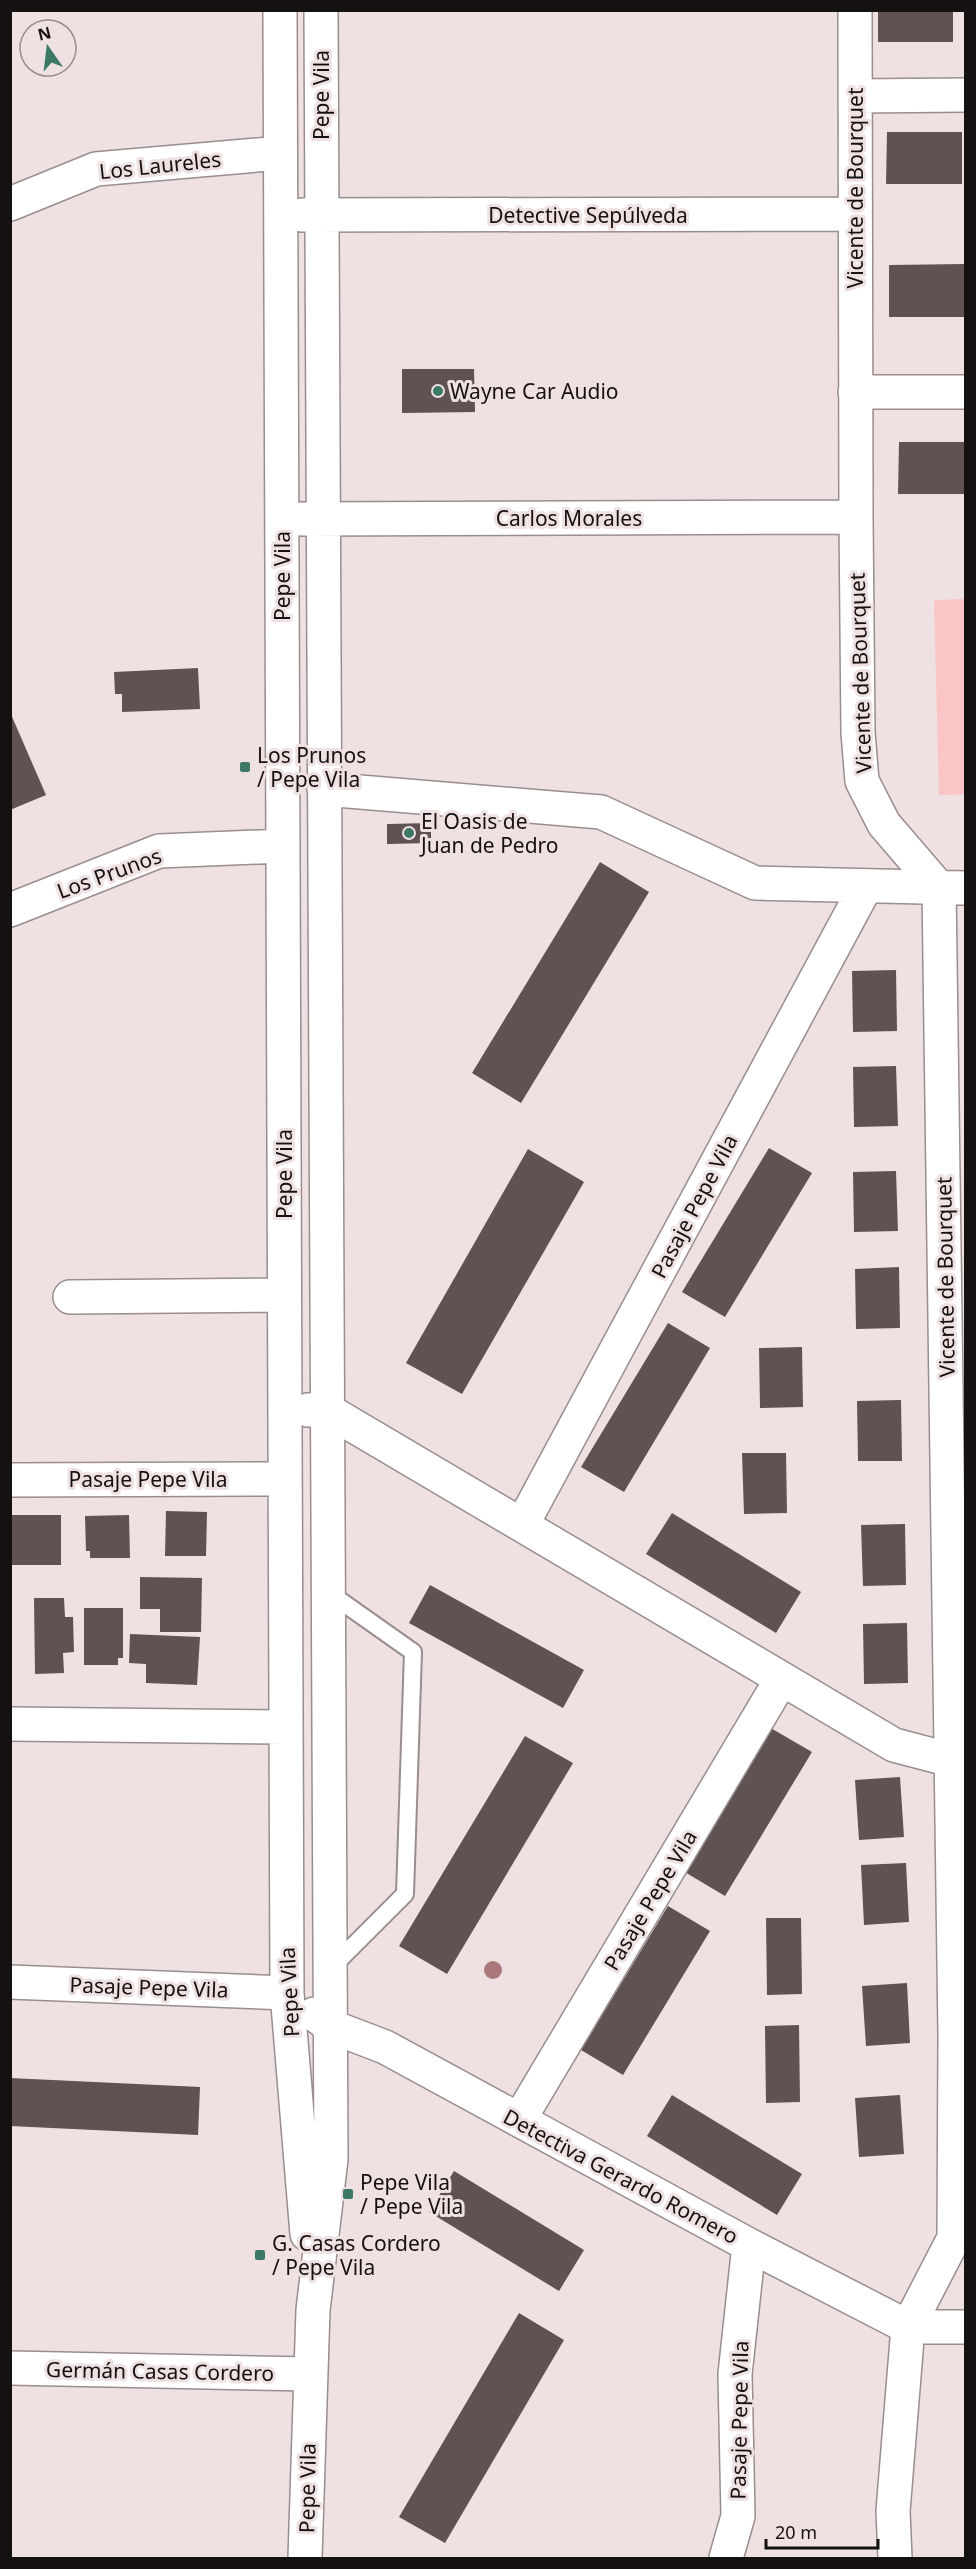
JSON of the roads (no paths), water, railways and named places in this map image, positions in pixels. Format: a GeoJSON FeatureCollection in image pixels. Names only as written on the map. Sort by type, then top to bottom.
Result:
{"type":"FeatureCollection","features":[{"type":"Feature","properties":{"kind":"street","name":"Pepe Vila"},"geometry":{"type":"LineString","coordinates":[[280,10],[287,1993],[313,2310]]}},
{"type":"Feature","properties":{"kind":"street","name":"Pepe Vila"},"geometry":{"type":"LineString","coordinates":[[305,2559],[313,2310],[330,2159],[321,10]]}},
{"type":"Feature","properties":{"kind":"street","name":"Vicente de Bourquet"},"geometry":{"type":"LineString","coordinates":[[855,10],[856,517],[858,733],[862,781],[884,824],[952,888],[960,2035],[954,2238],[908,2327],[893,2511],[895,2559]]}},
{"type":"Feature","properties":{"kind":"street"},"geometry":{"type":"LineString","coordinates":[[855,96],[966,95]]}},
{"type":"Feature","properties":{"kind":"street","name":"Los Laureles"},"geometry":{"type":"LineString","coordinates":[[10,204],[96,169],[280,153]]}},
{"type":"Feature","properties":{"kind":"street"},"geometry":{"type":"LineString","coordinates":[[280,213],[322,216]]}},
{"type":"Feature","properties":{"kind":"street","name":"Detective Sepúlveda"},"geometry":{"type":"LineString","coordinates":[[322,216],[855,214]]}},
{"type":"Feature","properties":{"kind":"street"},"geometry":{"type":"LineString","coordinates":[[855,392],[966,392]]}},
{"type":"Feature","properties":{"kind":"street","name":"Carlos Morales"},"geometry":{"type":"LineString","coordinates":[[282,519],[856,517]]}},
{"type":"Feature","properties":{"kind":"street"},"geometry":{"type":"LineString","coordinates":[[324,789],[601,812],[755,883],[952,888]]}},
{"type":"Feature","properties":{"kind":"street","name":"Los Prunos"},"geometry":{"type":"LineString","coordinates":[[10,910],[159,851],[283,846]]}},
{"type":"Feature","properties":{"kind":"street","name":"Pasaje Pepe Vila"},"geometry":{"type":"LineString","coordinates":[[522,1526],[866,886]]}},
{"type":"Feature","properties":{"kind":"street"},"geometry":{"type":"LineString","coordinates":[[283,938],[325,941]]}},
{"type":"Feature","properties":{"kind":"street"},"geometry":{"type":"LineString","coordinates":[[70,1297],[284,1295]]}},
{"type":"Feature","properties":{"kind":"street"},"geometry":{"type":"LineString","coordinates":[[285,1410],[327,1410],[894,1745],[958,1759]]}},
{"type":"Feature","properties":{"kind":"street","name":"Pasaje Pepe Vila"},"geometry":{"type":"LineString","coordinates":[[10,1480],[285,1479]]}},
{"type":"Feature","properties":{"kind":"street"},"geometry":{"type":"LineString","coordinates":[[286,1674],[328,1675]]}},
{"type":"Feature","properties":{"kind":"street","name":"Pasaje Pepe Vila"},"geometry":{"type":"LineString","coordinates":[[519,2120],[781,1680]]}},
{"type":"Feature","properties":{"kind":"street"},"geometry":{"type":"LineString","coordinates":[[10,1724],[286,1727]]}},
{"type":"Feature","properties":{"kind":"street","name":"Pasaje Pepe Vila"},"geometry":{"type":"LineString","coordinates":[[10,1982],[287,1993]]}},
{"type":"Feature","properties":{"kind":"street","name":"Detectiva Gerardo Romero"},"geometry":{"type":"LineString","coordinates":[[287,1993],[330,2026],[385,2047],[749,2245],[908,2327],[966,2327]]}},
{"type":"Feature","properties":{"kind":"street","name":"Pasaje Pepe Vila"},"geometry":{"type":"LineString","coordinates":[[726,2559],[738,2516],[735,2374],[749,2245]]}},
{"type":"Feature","properties":{"kind":"street","name":"Germán Casas Cordero"},"geometry":{"type":"LineString","coordinates":[[10,2368],[310,2374]]}},
{"type":"Feature","properties":{"kind":"lane"},"geometry":{"type":"LineString","coordinates":[[328,1592],[413,1652],[405,1894],[329,1969]]}},
{"type":"Feature","properties":{"kind":"place","name":"Wayne Car Audio"},"geometry":{"type":"Point","coordinates":[438,391]}},
{"type":"Feature","properties":{"kind":"place","name":"Los Prunos / Pepe Vila"},"geometry":{"type":"Point","coordinates":[245,767]}},
{"type":"Feature","properties":{"kind":"place","name":"El Oasis de Juan de Pedro"},"geometry":{"type":"Point","coordinates":[409,833]}},
{"type":"Feature","properties":{"kind":"place","name":"Pepe Vila / Pepe Vila"},"geometry":{"type":"Point","coordinates":[348,2194]}},
{"type":"Feature","properties":{"kind":"place","name":"G. Casas Cordero / Pepe Vila"},"geometry":{"type":"Point","coordinates":[260,2255]}}]}
